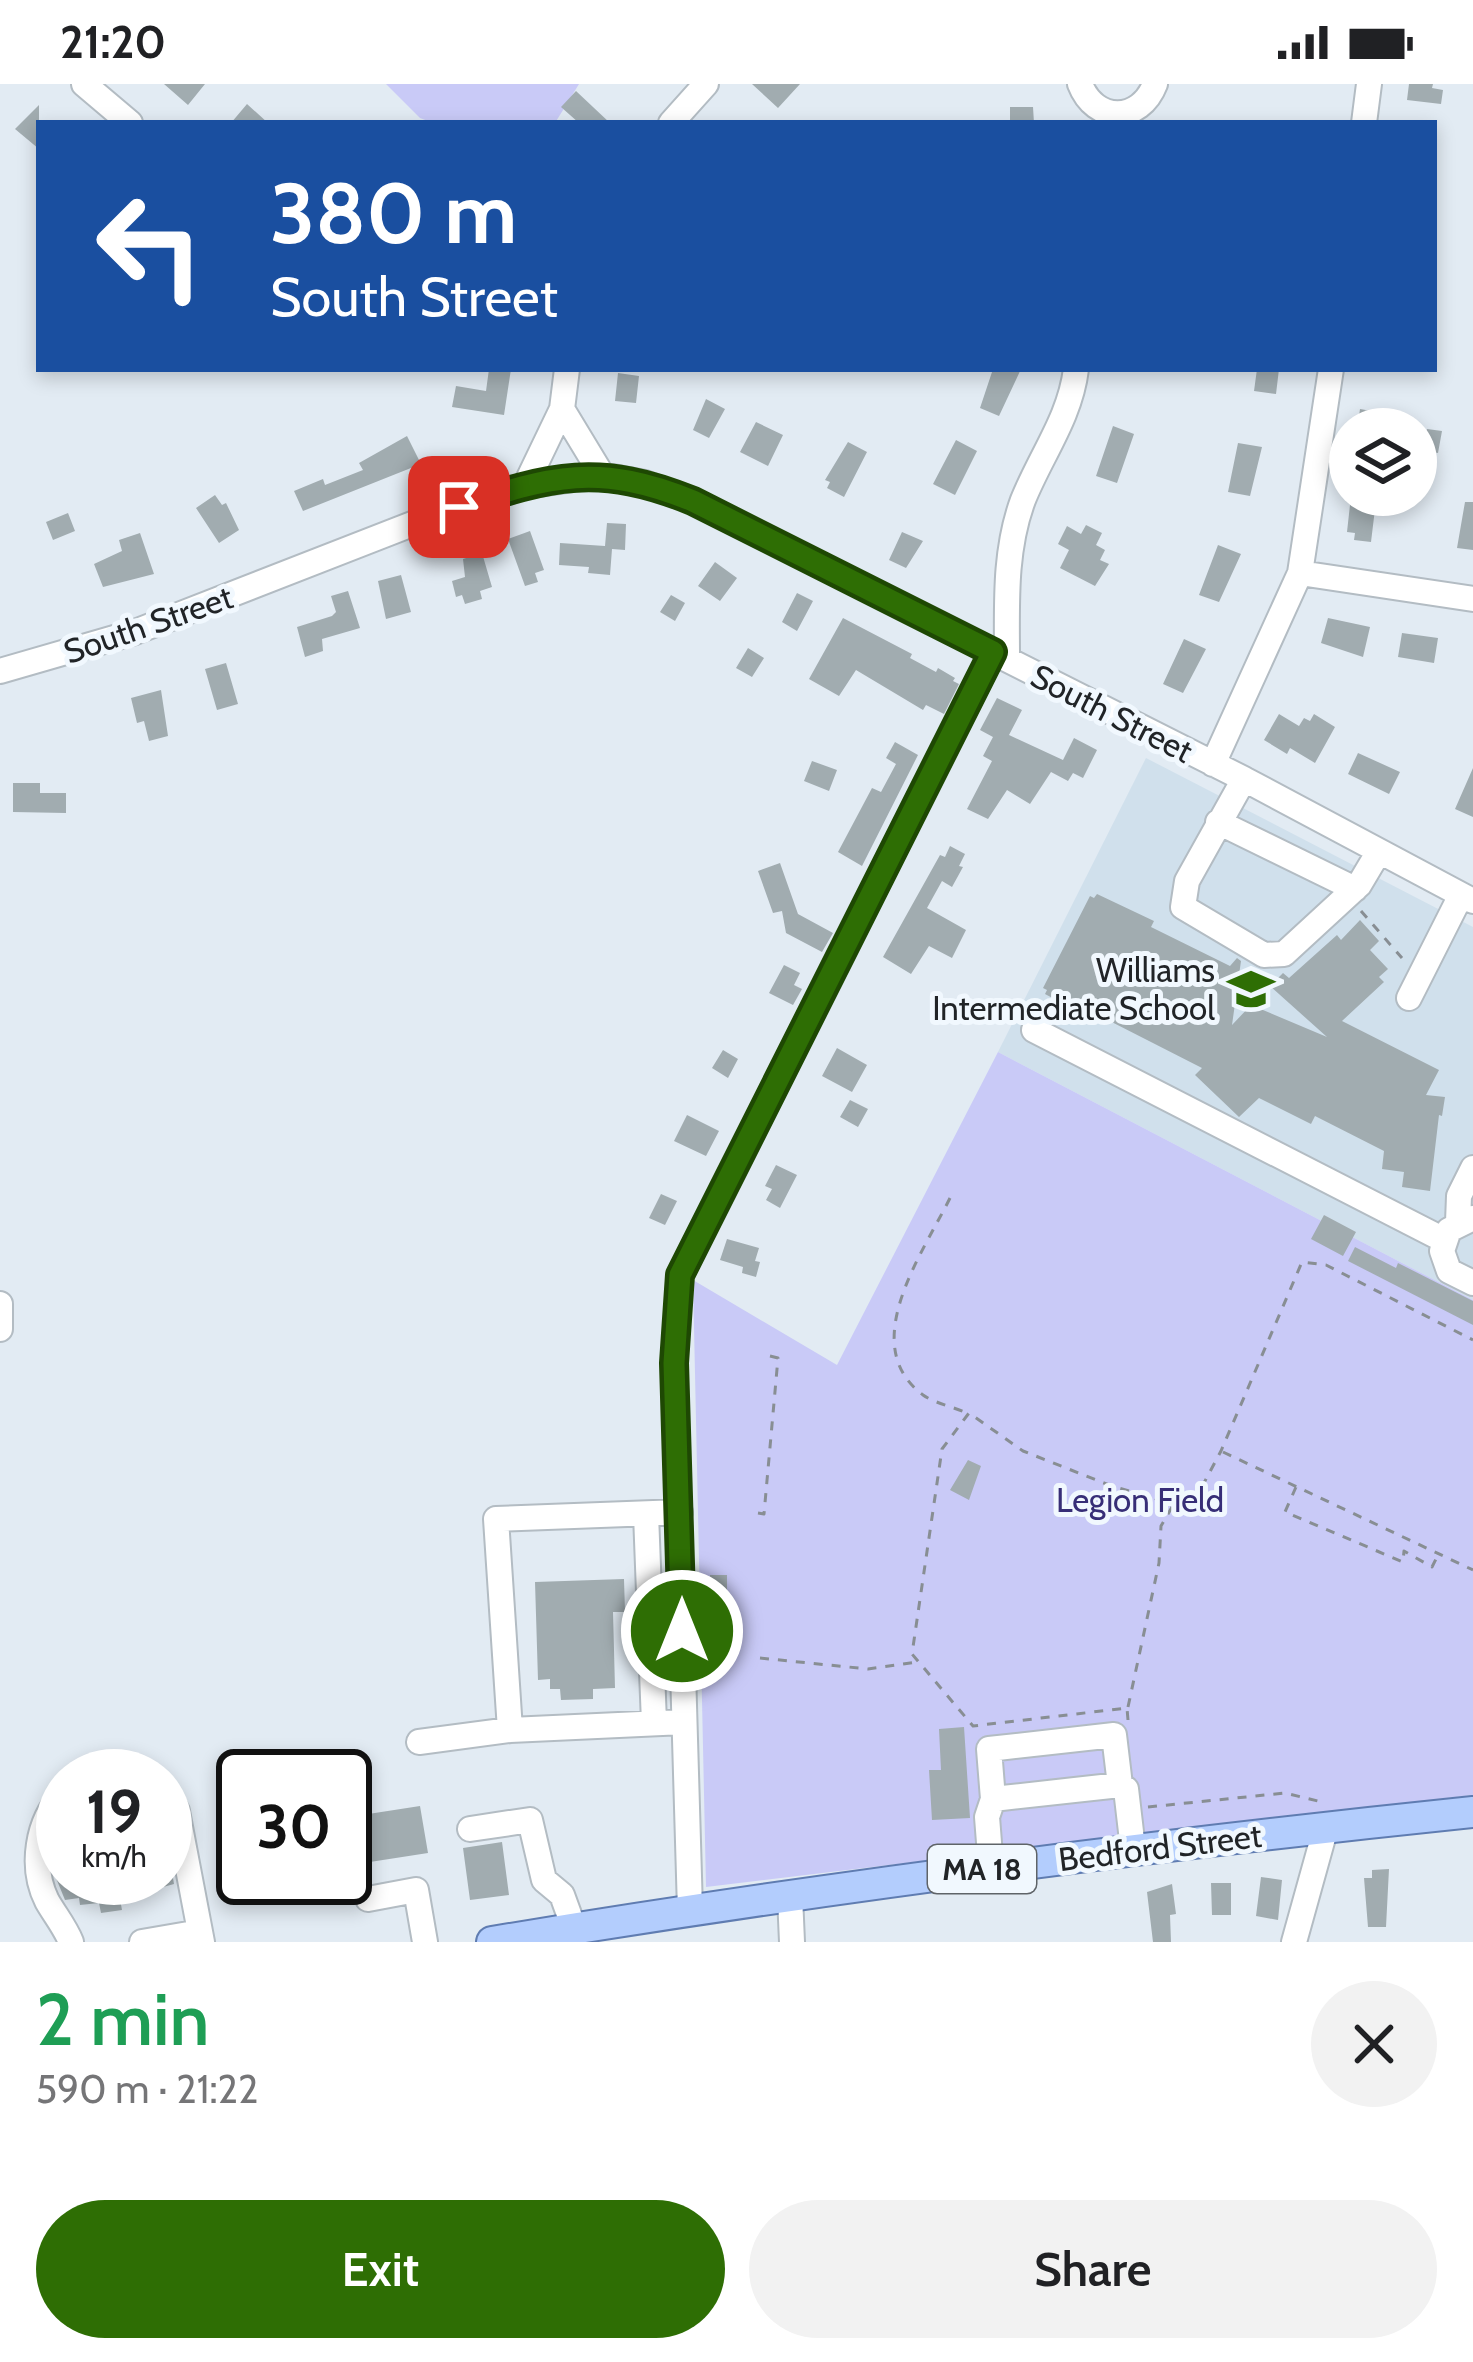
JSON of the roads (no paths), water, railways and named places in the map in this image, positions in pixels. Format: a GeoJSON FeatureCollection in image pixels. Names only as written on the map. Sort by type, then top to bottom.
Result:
{"type":"FeatureCollection","features":[{"type":"Feature","properties":{"kind":"main road","name":"Bedford Street"},"geometry":{"type":"LineString","coordinates":[[492,1942],[574,1928],[634,1930],[690,1910],[1133,1849],[1322,1814],[1473,1812]]}},
{"type":"Feature","properties":{"kind":"street"},"geometry":{"type":"LineString","coordinates":[[84,84],[126,120]]}},
{"type":"Feature","properties":{"kind":"street"},"geometry":{"type":"LineString","coordinates":[[674,120],[706,84]]}},
{"type":"Feature","properties":{"kind":"street"},"geometry":{"type":"LineString","coordinates":[[1080,84],[1091,104],[1112,118],[1137,109],[1155,84]]}},
{"type":"Feature","properties":{"kind":"street"},"geometry":{"type":"LineString","coordinates":[[1364,120],[1370,84]]}},
{"type":"Feature","properties":{"kind":"street"},"geometry":{"type":"LineString","coordinates":[[525,486],[562,409],[567,372]]}},
{"type":"Feature","properties":{"kind":"street"},"geometry":{"type":"LineString","coordinates":[[690,1910],[674,1363],[680,1275],[1000,656],[1016,524],[1025,495],[1062,424],[1075,372]]}},
{"type":"Feature","properties":{"kind":"street"},"geometry":{"type":"LineString","coordinates":[[1213,764],[1300,573],[1331,372]]}},
{"type":"Feature","properties":{"kind":"street"},"geometry":{"type":"LineString","coordinates":[[562,409],[602,475]]}},
{"type":"Feature","properties":{"kind":"street","name":"South Street"},"geometry":{"type":"LineString","coordinates":[[0,671],[156,624],[424,519],[525,486],[602,475],[645,483],[693,501],[1244,779],[1467,898]]}},
{"type":"Feature","properties":{"kind":"street"},"geometry":{"type":"LineString","coordinates":[[1300,573],[1473,598]]}},
{"type":"Feature","properties":{"kind":"street"},"geometry":{"type":"LineString","coordinates":[[1244,779],[1187,880],[1183,907],[1264,955],[1284,954],[1357,899],[1378,853]]}},
{"type":"Feature","properties":{"kind":"street"},"geometry":{"type":"LineString","coordinates":[[1218,822],[1357,899]]}},
{"type":"Feature","properties":{"kind":"street"},"geometry":{"type":"LineString","coordinates":[[1414,988],[1467,898]]}},
{"type":"Feature","properties":{"kind":"street"},"geometry":{"type":"LineString","coordinates":[[1034,1030],[1458,1227]]}},
{"type":"Feature","properties":{"kind":"street"},"geometry":{"type":"LineString","coordinates":[[1473,1168],[1459,1196],[1458,1227],[1444,1261],[1449,1271],[1473,1283]]}},
{"type":"Feature","properties":{"kind":"street"},"geometry":{"type":"LineString","coordinates":[[0,1304],[0,1329]]}},
{"type":"Feature","properties":{"kind":"street"},"geometry":{"type":"LineString","coordinates":[[510,1730],[496,1520],[680,1512]]}},
{"type":"Feature","properties":{"kind":"street"},"geometry":{"type":"LineString","coordinates":[[646,1514],[654,1724]]}},
{"type":"Feature","properties":{"kind":"street"},"geometry":{"type":"LineString","coordinates":[[650,1603],[682,1602]]}},
{"type":"Feature","properties":{"kind":"street"},"geometry":{"type":"LineString","coordinates":[[419,1742],[510,1730],[684,1722]]}},
{"type":"Feature","properties":{"kind":"street"},"geometry":{"type":"LineString","coordinates":[[991,1868],[989,1750],[1114,1735],[1120,1785]]}},
{"type":"Feature","properties":{"kind":"street"},"geometry":{"type":"LineString","coordinates":[[993,1799],[1120,1785],[1126,1789],[1133,1849]]}},
{"type":"Feature","properties":{"kind":"street"},"geometry":{"type":"LineString","coordinates":[[1294,1942],[1322,1814]]}},
{"type":"Feature","properties":{"kind":"street"},"geometry":{"type":"LineString","coordinates":[[470,1828],[530,1820],[544,1880],[562,1895],[574,1928]]}},
{"type":"Feature","properties":{"kind":"street"},"geometry":{"type":"LineString","coordinates":[[372,1898],[416,1890],[425,1942]]}},
{"type":"Feature","properties":{"kind":"street"},"geometry":{"type":"LineString","coordinates":[[790,1896],[792,1942]]}},
{"type":"Feature","properties":{"kind":"street"},"geometry":{"type":"LineString","coordinates":[[142,1942],[201,1937],[192,1901]]}},
{"type":"Feature","properties":{"kind":"street"},"geometry":{"type":"LineString","coordinates":[[50,1905],[71,1942]]}},
{"type":"Feature","properties":{"kind":"place","name":"Williams Intermediate School"},"geometry":{"type":"Point","coordinates":[1251,989]}},
{"type":"Feature","properties":{"kind":"park label","name":"Legion Field"},"geometry":{"type":"Point","coordinates":[1140,1500]}}]}
